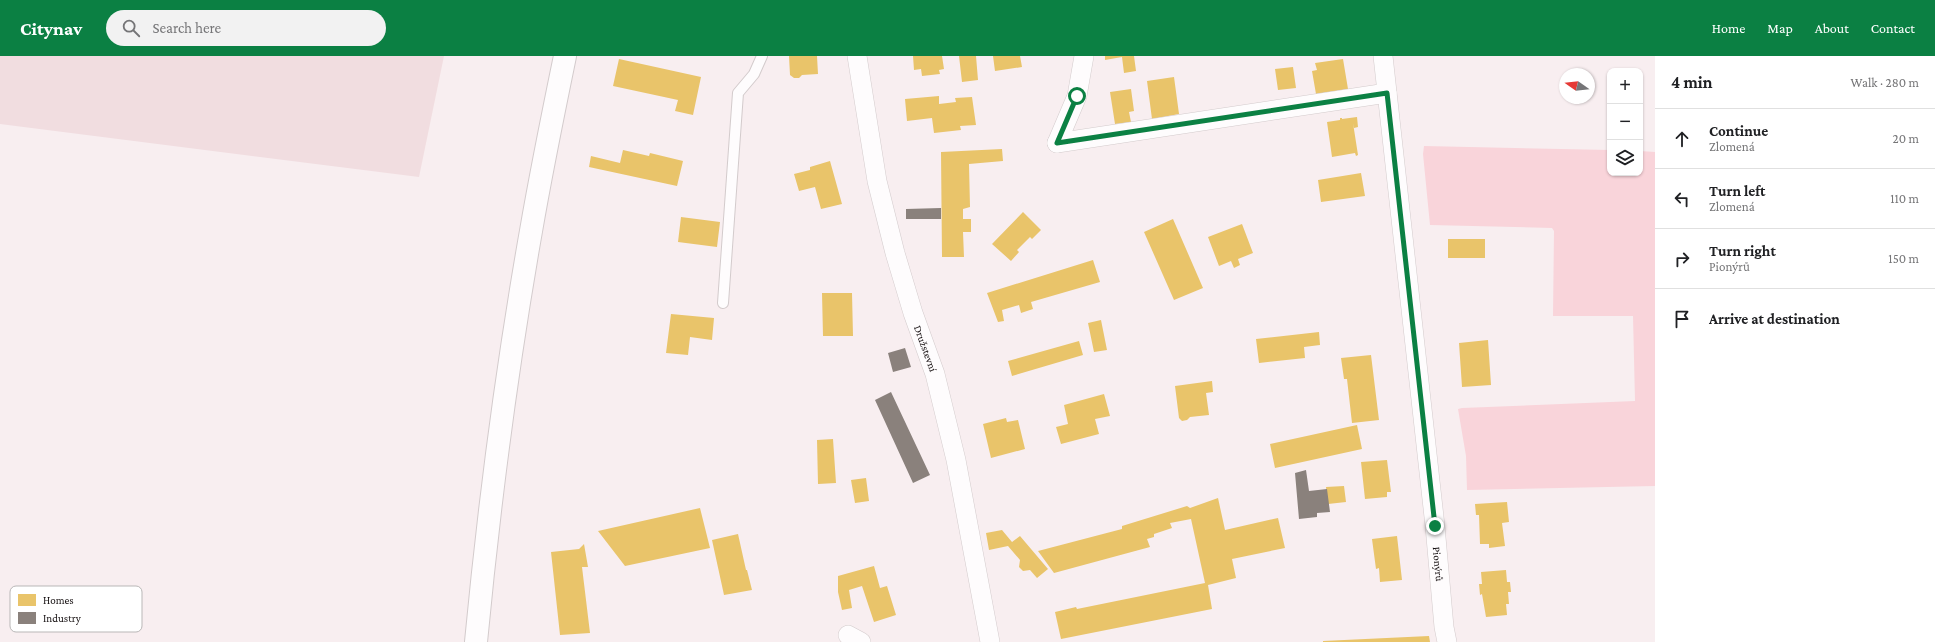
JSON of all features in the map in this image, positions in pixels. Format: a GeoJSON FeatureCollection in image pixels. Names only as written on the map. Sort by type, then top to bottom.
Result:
{"type":"FeatureCollection","features":[{"type":"Feature","properties":{"kind":"main road"},"geometry":{"type":"LineString","coordinates":[[476,642],[495,468],[526,263],[565,56]]}},
{"type":"Feature","properties":{"kind":"street","name":"Družstevní"},"geometry":{"type":"LineString","coordinates":[[857,56],[877,181],[895,253],[913,313],[935,374],[964,496],[990,642]]}},
{"type":"Feature","properties":{"kind":"street"},"geometry":{"type":"LineString","coordinates":[[1084,56],[1077,96],[1057,143],[1387,93]]}},
{"type":"Feature","properties":{"kind":"street","name":"Pionýrů"},"geometry":{"type":"LineString","coordinates":[[1383,56],[1435,526],[1444,627],[1447,642]]}},
{"type":"Feature","properties":{"kind":"lane"},"geometry":{"type":"LineString","coordinates":[[723,303],[738,93],[754,74],[762,56]]}},
{"type":"Feature","properties":{"kind":"shaded area"},"geometry":{"type":"Polygon","coordinates":[[[0,56],[444,56],[419,177],[0,124],[0,56]]]}},
{"type":"Feature","properties":{"kind":"shaded area"},"geometry":{"type":"Polygon","coordinates":[[[1424,146],[1607,150],[1607,176],[1643,176],[1643,151],[1655,152],[1655,486],[1467,490],[1466,456],[1458,409],[1635,401],[1633,316],[1553,316],[1554,231],[1552,228],[1430,225],[1423,154],[1424,146]]]}},
{"type":"Feature","properties":{"kind":"building: Homes"},"geometry":{"type":"Polygon","coordinates":[[[789,56],[817,56],[818,74],[802,75],[799,78],[794,78],[790,75],[789,56]]]}},
{"type":"Feature","properties":{"kind":"building: Homes"},"geometry":{"type":"Polygon","coordinates":[[[913,56],[942,56],[944,69],[939,70],[940,74],[922,76],[921,69],[914,70],[913,56]]]}},
{"type":"Feature","properties":{"kind":"building: Homes"},"geometry":{"type":"Polygon","coordinates":[[[959,56],[976,56],[978,80],[962,82],[959,56]]]}},
{"type":"Feature","properties":{"kind":"building: Homes"},"geometry":{"type":"Polygon","coordinates":[[[993,56],[1020,56],[1022,67],[995,71],[993,56]]]}},
{"type":"Feature","properties":{"kind":"building: Homes"},"geometry":{"type":"Polygon","coordinates":[[[1105,56],[1134,56],[1136,71],[1124,73],[1122,57],[1105,60],[1105,56]]]}},
{"type":"Feature","properties":{"kind":"building: Homes"},"geometry":{"type":"Polygon","coordinates":[[[619,59],[701,77],[693,115],[675,111],[678,100],[613,86],[619,59]]]}},
{"type":"Feature","properties":{"kind":"building: Homes"},"geometry":{"type":"Polygon","coordinates":[[[1343,59],[1348,89],[1316,94],[1312,71],[1317,70],[1315,63],[1343,59]]]}},
{"type":"Feature","properties":{"kind":"building: Homes"},"geometry":{"type":"Polygon","coordinates":[[[1293,67],[1296,88],[1278,90],[1275,69],[1293,67]]]}},
{"type":"Feature","properties":{"kind":"building: Homes"},"geometry":{"type":"Polygon","coordinates":[[[1174,77],[1179,114],[1152,119],[1147,81],[1174,77]]]}},
{"type":"Feature","properties":{"kind":"building: Homes"},"geometry":{"type":"Polygon","coordinates":[[[1131,89],[1134,111],[1129,112],[1131,122],[1115,124],[1110,92],[1131,89]]]}},
{"type":"Feature","properties":{"kind":"building: Homes"},"geometry":{"type":"Polygon","coordinates":[[[939,96],[939,104],[956,102],[955,98],[972,97],[976,125],[960,126],[961,130],[934,133],[932,118],[907,121],[905,99],[939,96]]]}},
{"type":"Feature","properties":{"kind":"building: Homes"},"geometry":{"type":"Polygon","coordinates":[[[1357,117],[1358,127],[1354,128],[1353,123],[1358,155],[1356,156],[1355,153],[1332,157],[1327,122],[1340,120],[1340,118],[1357,117]]]}},
{"type":"Feature","properties":{"kind":"building: Homes"},"geometry":{"type":"Polygon","coordinates":[[[1002,149],[1003,161],[969,164],[970,207],[963,209],[963,219],[971,219],[971,232],[963,232],[964,257],[942,257],[941,152],[1002,149]]]}},
{"type":"Feature","properties":{"kind":"building: Homes"},"geometry":{"type":"Polygon","coordinates":[[[623,150],[649,156],[650,153],[683,161],[677,186],[589,167],[591,156],[620,163],[623,150]]]}},
{"type":"Feature","properties":{"kind":"building: Homes"},"geometry":{"type":"Polygon","coordinates":[[[830,161],[842,204],[821,209],[815,187],[799,191],[794,174],[810,170],[810,167],[830,161]]]}},
{"type":"Feature","properties":{"kind":"building: Homes"},"geometry":{"type":"Polygon","coordinates":[[[1361,173],[1365,196],[1321,202],[1318,180],[1361,173]]]}},
{"type":"Feature","properties":{"kind":"building: Homes"},"geometry":{"type":"Polygon","coordinates":[[[1023,212],[1041,230],[1032,239],[1030,237],[1017,250],[1019,252],[1011,261],[992,244],[1023,212]]]}},
{"type":"Feature","properties":{"kind":"building: Homes"},"geometry":{"type":"Polygon","coordinates":[[[681,217],[720,222],[717,247],[678,242],[681,217]]]}},
{"type":"Feature","properties":{"kind":"building: Homes"},"geometry":{"type":"Polygon","coordinates":[[[1173,219],[1203,288],[1174,300],[1144,232],[1173,219]]]}},
{"type":"Feature","properties":{"kind":"building: Homes"},"geometry":{"type":"Polygon","coordinates":[[[1242,224],[1253,253],[1238,259],[1240,265],[1234,268],[1231,261],[1219,266],[1208,237],[1242,224]]]}},
{"type":"Feature","properties":{"kind":"building: Homes"},"geometry":{"type":"Polygon","coordinates":[[[1448,239],[1485,239],[1485,258],[1448,258],[1448,239]]]}},
{"type":"Feature","properties":{"kind":"building: Homes"},"geometry":{"type":"Polygon","coordinates":[[[1093,260],[1100,282],[1031,302],[1033,309],[1021,313],[1019,305],[1002,310],[1004,321],[998,322],[987,293],[1093,260]]]}},
{"type":"Feature","properties":{"kind":"building: Homes"},"geometry":{"type":"Polygon","coordinates":[[[822,293],[852,293],[853,336],[823,336],[822,293]]]}},
{"type":"Feature","properties":{"kind":"building: Homes"},"geometry":{"type":"Polygon","coordinates":[[[671,314],[714,318],[712,340],[690,337],[688,355],[666,353],[671,314]]]}},
{"type":"Feature","properties":{"kind":"building: Homes"},"geometry":{"type":"Polygon","coordinates":[[[1101,320],[1107,350],[1094,352],[1088,323],[1101,320]]]}},
{"type":"Feature","properties":{"kind":"building: Homes"},"geometry":{"type":"Polygon","coordinates":[[[1319,332],[1320,345],[1304,347],[1305,358],[1259,363],[1256,339],[1319,332]]]}},
{"type":"Feature","properties":{"kind":"building: Homes"},"geometry":{"type":"Polygon","coordinates":[[[1488,340],[1491,385],[1462,387],[1459,343],[1488,340]]]}},
{"type":"Feature","properties":{"kind":"building: Homes"},"geometry":{"type":"Polygon","coordinates":[[[1079,341],[1083,355],[1012,376],[1008,361],[1079,341]]]}},
{"type":"Feature","properties":{"kind":"building: Homes"},"geometry":{"type":"Polygon","coordinates":[[[1371,355],[1379,420],[1352,423],[1347,379],[1344,379],[1341,358],[1371,355]]]}},
{"type":"Feature","properties":{"kind":"building: Homes"},"geometry":{"type":"Polygon","coordinates":[[[1212,381],[1213,392],[1206,393],[1209,415],[1190,417],[1187,420],[1182,421],[1179,418],[1175,386],[1212,381]]]}},
{"type":"Feature","properties":{"kind":"building: Homes"},"geometry":{"type":"Polygon","coordinates":[[[1104,394],[1110,416],[1095,419],[1099,434],[1061,444],[1056,427],[1068,424],[1064,405],[1104,394]]]}},
{"type":"Feature","properties":{"kind":"building: Homes"},"geometry":{"type":"Polygon","coordinates":[[[1006,418],[1007,422],[1018,420],[1025,449],[991,458],[983,424],[1006,418]]]}},
{"type":"Feature","properties":{"kind":"building: Homes"},"geometry":{"type":"Polygon","coordinates":[[[1357,425],[1362,449],[1275,468],[1270,444],[1357,425]]]}},
{"type":"Feature","properties":{"kind":"building: Homes"},"geometry":{"type":"Polygon","coordinates":[[[833,439],[836,483],[818,484],[817,440],[833,439]]]}},
{"type":"Feature","properties":{"kind":"building: Homes"},"geometry":{"type":"Polygon","coordinates":[[[1387,460],[1391,492],[1387,492],[1387,497],[1365,499],[1361,462],[1387,460]]]}},
{"type":"Feature","properties":{"kind":"building: Homes"},"geometry":{"type":"Polygon","coordinates":[[[866,478],[869,501],[855,503],[851,480],[866,478]]]}},
{"type":"Feature","properties":{"kind":"building: Homes"},"geometry":{"type":"Polygon","coordinates":[[[1344,486],[1346,502],[1328,504],[1326,487],[1344,486]]]}},
{"type":"Feature","properties":{"kind":"building: Homes"},"geometry":{"type":"Polygon","coordinates":[[[1218,498],[1225,530],[1278,518],[1285,548],[1232,559],[1236,578],[1208,585],[1212,609],[1061,639],[1055,612],[1076,607],[1077,609],[1205,583],[1191,519],[1170,523],[1172,528],[1154,534],[1154,537],[1147,539],[1150,547],[1054,573],[1038,551],[1122,529],[1122,526],[1187,506],[1190,508],[1218,498]]]}},
{"type":"Feature","properties":{"kind":"building: Homes"},"geometry":{"type":"Polygon","coordinates":[[[1507,502],[1509,522],[1502,523],[1505,546],[1489,548],[1489,544],[1480,544],[1479,515],[1476,515],[1475,504],[1507,502]]]}},
{"type":"Feature","properties":{"kind":"building: Homes"},"geometry":{"type":"Polygon","coordinates":[[[700,508],[710,548],[625,566],[598,531],[700,508]]]}},
{"type":"Feature","properties":{"kind":"building: Homes"},"geometry":{"type":"Polygon","coordinates":[[[1002,530],[1012,542],[1020,536],[1048,569],[1037,578],[1030,570],[1023,571],[1019,567],[1020,560],[1008,546],[989,550],[986,533],[1002,530]]]}},
{"type":"Feature","properties":{"kind":"building: Homes"},"geometry":{"type":"Polygon","coordinates":[[[738,534],[752,590],[724,595],[712,540],[738,534]]]}},
{"type":"Feature","properties":{"kind":"building: Homes"},"geometry":{"type":"Polygon","coordinates":[[[1397,536],[1402,580],[1380,582],[1379,568],[1376,569],[1372,539],[1397,536]]]}},
{"type":"Feature","properties":{"kind":"building: Homes"},"geometry":{"type":"Polygon","coordinates":[[[584,544],[588,567],[582,567],[590,633],[560,635],[551,552],[579,549],[584,544]]]}},
{"type":"Feature","properties":{"kind":"building: Homes"},"geometry":{"type":"Polygon","coordinates":[[[874,566],[880,588],[887,586],[896,615],[874,622],[862,586],[849,590],[852,608],[842,610],[838,592],[838,576],[874,566]]]}},
{"type":"Feature","properties":{"kind":"building: Homes"},"geometry":{"type":"Polygon","coordinates":[[[1506,570],[1507,582],[1510,582],[1511,592],[1508,592],[1509,604],[1506,604],[1507,615],[1486,617],[1482,594],[1480,595],[1479,584],[1482,584],[1481,572],[1506,570]]]}},
{"type":"Feature","properties":{"kind":"building: Homes"},"geometry":{"type":"Polygon","coordinates":[[[1429,636],[1430,642],[1323,642],[1323,641],[1429,636]]]}},
{"type":"Feature","properties":{"kind":"building: Industry"},"geometry":{"type":"Polygon","coordinates":[[[941,208],[941,219],[906,219],[906,209],[941,208]]]}},
{"type":"Feature","properties":{"kind":"building: Industry"},"geometry":{"type":"Polygon","coordinates":[[[905,348],[911,367],[893,372],[888,353],[905,348]]]}},
{"type":"Feature","properties":{"kind":"building: Industry"},"geometry":{"type":"Polygon","coordinates":[[[891,392],[930,475],[913,483],[875,400],[891,392]]]}},
{"type":"Feature","properties":{"kind":"building: Industry"},"geometry":{"type":"Polygon","coordinates":[[[1306,470],[1309,491],[1327,489],[1330,512],[1317,513],[1317,517],[1299,519],[1295,473],[1306,470]]]}},
{"type":"Feature","properties":{"kind":"route"},"geometry":{"type":"LineString","coordinates":[[1077,96],[1057,143],[1387,93],[1435,526]]}}]}
